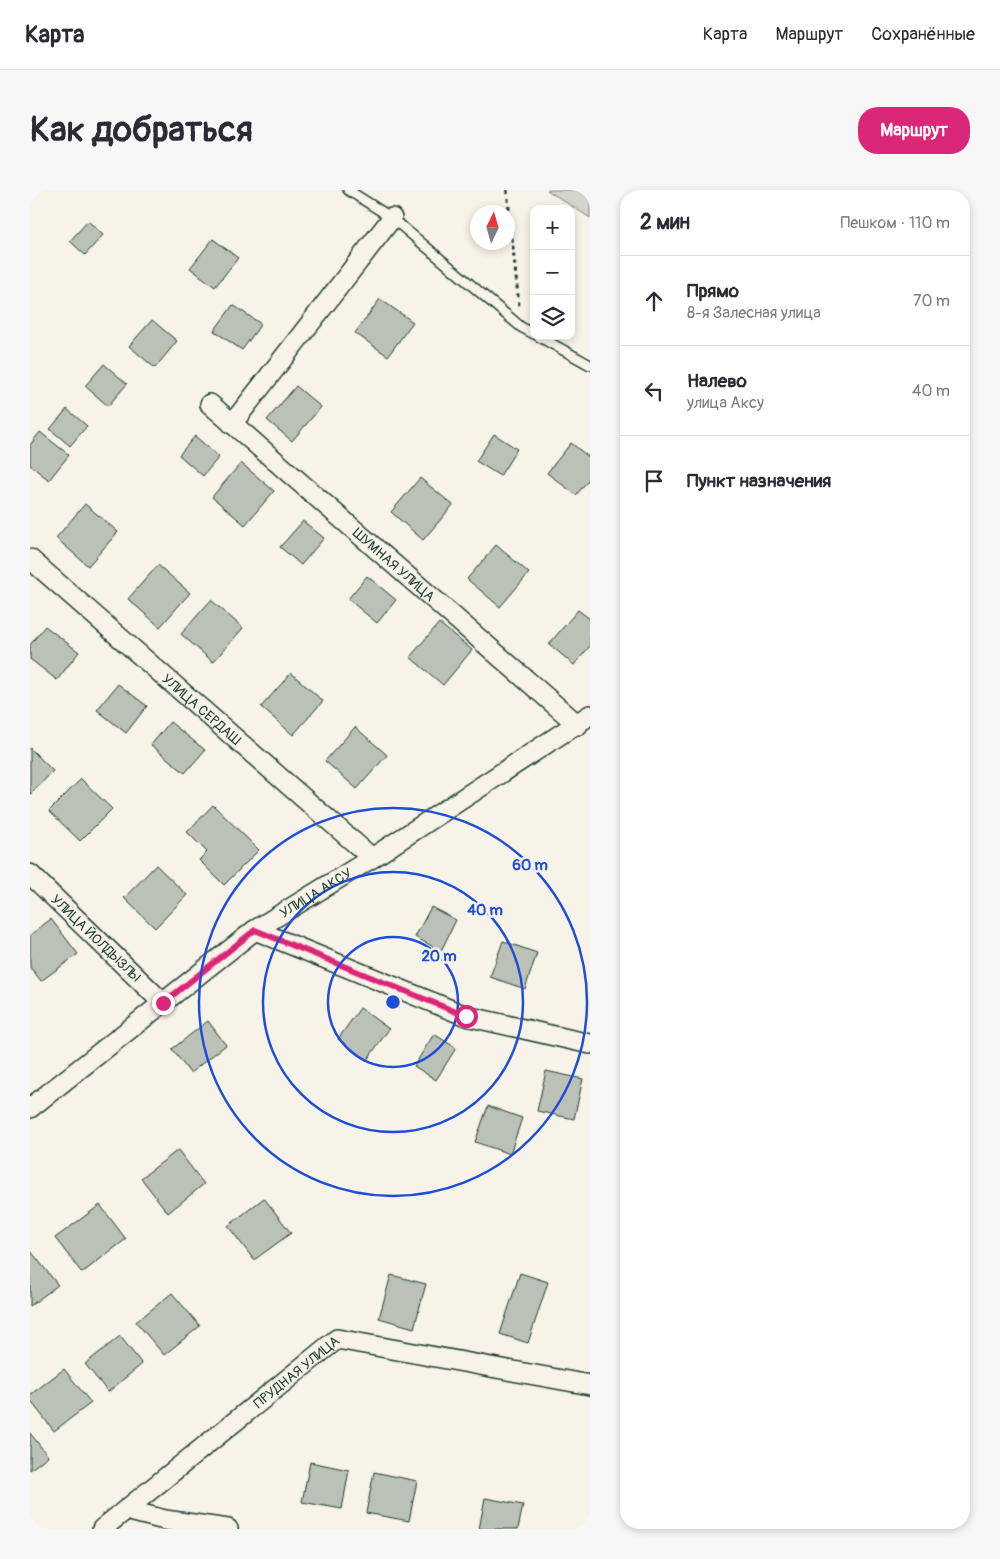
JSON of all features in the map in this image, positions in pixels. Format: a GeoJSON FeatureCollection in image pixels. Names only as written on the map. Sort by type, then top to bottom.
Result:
{"type":"FeatureCollection","features":[{"type":"Feature","properties":{"kind":"street"},"geometry":{"type":"LineString","coordinates":[[232,424],[392,218]]}},
{"type":"Feature","properties":{"kind":"street","name":"ШУМНАЯ УЛИЦА"},"geometry":{"type":"LineString","coordinates":[[210,404],[586,723]]}},
{"type":"Feature","properties":{"kind":"street","name":"УЛИЦА СЕРДАШ"},"geometry":{"type":"LineString","coordinates":[[30,559],[372,858]]}},
{"type":"Feature","properties":{"kind":"street","name":"УЛИЦА АКСУ"},"geometry":{"type":"LineString","coordinates":[[30,1108],[255,930],[586,723]]}},
{"type":"Feature","properties":{"kind":"street","name":"УЛИЦА ЙОЛДЫЗЛЫ"},"geometry":{"type":"LineString","coordinates":[[30,874],[163,1003]]}},
{"type":"Feature","properties":{"kind":"street"},"geometry":{"type":"LineString","coordinates":[[255,930],[466,1016],[590,1044]]}},
{"type":"Feature","properties":{"kind":"street","name":"ПРУДНАЯ УЛИЦА"},"geometry":{"type":"LineString","coordinates":[[102,1529],[337,1339],[590,1385]]}},
{"type":"Feature","properties":{"kind":"street"},"geometry":{"type":"LineString","coordinates":[[126,1510],[165,1520],[228,1529]]}},
{"type":"Feature","properties":{"kind":"lane"},"geometry":{"type":"LineString","coordinates":[[348,190],[392,218],[521,327],[530,332]]}},
{"type":"Feature","properties":{"kind":"lane"},"geometry":{"type":"LineString","coordinates":[[545,340],[590,365]]}},
{"type":"Feature","properties":{"kind":"path"},"geometry":{"type":"LineString","coordinates":[[507,190],[521,327]]}},
{"type":"Feature","properties":{"kind":"shaded area"},"geometry":{"type":"Polygon","coordinates":[[[547,190],[590,190],[590,218],[575,208],[575,205],[570,205],[547,190]]]}},
{"type":"Feature","properties":{"kind":"building"},"geometry":{"type":"Polygon","coordinates":[[[88,221],[103,235],[85,255],[70,241],[88,221]]]}},
{"type":"Feature","properties":{"kind":"building"},"geometry":{"type":"Polygon","coordinates":[[[213,239],[238,258],[215,287],[190,268],[213,239]]]}},
{"type":"Feature","properties":{"kind":"building"},"geometry":{"type":"Polygon","coordinates":[[[380,299],[413,322],[388,356],[355,333],[380,299]]]}},
{"type":"Feature","properties":{"kind":"building"},"geometry":{"type":"Polygon","coordinates":[[[233,305],[261,324],[242,350],[214,331],[233,305]]]}},
{"type":"Feature","properties":{"kind":"building"},"geometry":{"type":"Polygon","coordinates":[[[152,320],[177,341],[155,368],[129,346],[152,320]]]}},
{"type":"Feature","properties":{"kind":"building"},"geometry":{"type":"Polygon","coordinates":[[[104,364],[127,384],[108,406],[85,386],[104,364]]]}},
{"type":"Feature","properties":{"kind":"building"},"geometry":{"type":"Polygon","coordinates":[[[296,386],[321,407],[292,441],[267,420],[296,386]]]}},
{"type":"Feature","properties":{"kind":"building"},"geometry":{"type":"Polygon","coordinates":[[[67,409],[87,426],[70,446],[50,429],[67,409]]]}},
{"type":"Feature","properties":{"kind":"building"},"geometry":{"type":"Polygon","coordinates":[[[40,432],[69,455],[49,480],[30,465],[30,445],[40,432]]]}},
{"type":"Feature","properties":{"kind":"building"},"geometry":{"type":"Polygon","coordinates":[[[494,434],[517,449],[500,476],[476,461],[494,434]]]}},
{"type":"Feature","properties":{"kind":"building"},"geometry":{"type":"Polygon","coordinates":[[[195,436],[219,457],[203,476],[179,455],[195,436]]]}},
{"type":"Feature","properties":{"kind":"building"},"geometry":{"type":"Polygon","coordinates":[[[571,443],[590,458],[590,478],[576,495],[547,473],[571,443]]]}},
{"type":"Feature","properties":{"kind":"building"},"geometry":{"type":"Polygon","coordinates":[[[241,463],[274,491],[245,525],[212,497],[241,463]]]}},
{"type":"Feature","properties":{"kind":"building"},"geometry":{"type":"Polygon","coordinates":[[[420,478],[453,505],[423,540],[391,512],[420,478]]]}},
{"type":"Feature","properties":{"kind":"building"},"geometry":{"type":"Polygon","coordinates":[[[85,504],[118,532],[88,566],[56,538],[85,504]]]}},
{"type":"Feature","properties":{"kind":"building"},"geometry":{"type":"Polygon","coordinates":[[[303,521],[324,538],[301,565],[280,547],[303,521]]]}},
{"type":"Feature","properties":{"kind":"building"},"geometry":{"type":"Polygon","coordinates":[[[496,545],[529,573],[500,607],[467,579],[496,545]]]}},
{"type":"Feature","properties":{"kind":"building"},"geometry":{"type":"Polygon","coordinates":[[[158,565],[190,593],[160,627],[128,599],[158,565]]]}},
{"type":"Feature","properties":{"kind":"building"},"geometry":{"type":"Polygon","coordinates":[[[367,576],[396,600],[377,623],[348,599],[367,576]]]}},
{"type":"Feature","properties":{"kind":"building"},"geometry":{"type":"Polygon","coordinates":[[[211,600],[243,628],[213,662],[181,634],[211,600]]]}},
{"type":"Feature","properties":{"kind":"building"},"geometry":{"type":"Polygon","coordinates":[[[578,610],[590,619],[590,646],[574,665],[549,644],[578,610]]]}},
{"type":"Feature","properties":{"kind":"building"},"geometry":{"type":"Polygon","coordinates":[[[439,623],[472,650],[443,685],[410,657],[439,623]]]}},
{"type":"Feature","properties":{"kind":"building"},"geometry":{"type":"Polygon","coordinates":[[[45,626],[79,652],[57,680],[30,659],[30,645],[45,626]]]}},
{"type":"Feature","properties":{"kind":"building"},"geometry":{"type":"Polygon","coordinates":[[[291,673],[323,701],[293,735],[261,707],[291,673]]]}},
{"type":"Feature","properties":{"kind":"building"},"geometry":{"type":"Polygon","coordinates":[[[118,684],[147,706],[126,733],[97,710],[118,684]]]}},
{"type":"Feature","properties":{"kind":"building"},"geometry":{"type":"Polygon","coordinates":[[[170,722],[205,750],[185,773],[151,745],[170,722]]]}},
{"type":"Feature","properties":{"kind":"building"},"geometry":{"type":"Polygon","coordinates":[[[355,727],[387,755],[357,789],[325,761],[355,727]]]}},
{"type":"Feature","properties":{"kind":"building"},"geometry":{"type":"Polygon","coordinates":[[[30,748],[53,771],[30,795],[30,748]]]}},
{"type":"Feature","properties":{"kind":"building"},"geometry":{"type":"Polygon","coordinates":[[[81,779],[112,809],[80,841],[49,811],[81,779]]]}},
{"type":"Feature","properties":{"kind":"building"},"geometry":{"type":"Polygon","coordinates":[[[213,805],[259,850],[224,885],[199,860],[207,852],[187,832],[213,805]]]}},
{"type":"Feature","properties":{"kind":"building"},"geometry":{"type":"Polygon","coordinates":[[[156,865],[187,895],[155,928],[124,898],[156,865]]]}},
{"type":"Feature","properties":{"kind":"building"},"geometry":{"type":"Polygon","coordinates":[[[431,907],[456,920],[441,951],[415,937],[431,907]]]}},
{"type":"Feature","properties":{"kind":"building"},"geometry":{"type":"Polygon","coordinates":[[[51,919],[78,954],[41,981],[30,967],[30,935],[51,919]]]}},
{"type":"Feature","properties":{"kind":"building"},"geometry":{"type":"Polygon","coordinates":[[[503,941],[537,953],[525,989],[490,977],[503,941]]]}},
{"type":"Feature","properties":{"kind":"building"},"geometry":{"type":"Polygon","coordinates":[[[360,1008],[389,1029],[367,1060],[338,1039],[360,1008]]]}},
{"type":"Feature","properties":{"kind":"building"},"geometry":{"type":"Polygon","coordinates":[[[208,1021],[226,1045],[190,1073],[172,1049],[208,1021]]]}},
{"type":"Feature","properties":{"kind":"building"},"geometry":{"type":"Polygon","coordinates":[[[434,1034],[456,1048],[436,1080],[414,1066],[434,1034]]]}},
{"type":"Feature","properties":{"kind":"building"},"geometry":{"type":"Polygon","coordinates":[[[546,1071],[583,1079],[574,1119],[537,1111],[546,1071]]]}},
{"type":"Feature","properties":{"kind":"building"},"geometry":{"type":"Polygon","coordinates":[[[488,1106],[522,1118],[510,1154],[475,1142],[488,1106]]]}},
{"type":"Feature","properties":{"kind":"building"},"geometry":{"type":"Polygon","coordinates":[[[178,1150],[204,1184],[168,1213],[141,1178],[178,1150]]]}},
{"type":"Feature","properties":{"kind":"building"},"geometry":{"type":"Polygon","coordinates":[[[264,1198],[291,1233],[254,1260],[228,1226],[264,1198]]]}},
{"type":"Feature","properties":{"kind":"building"},"geometry":{"type":"Polygon","coordinates":[[[100,1205],[126,1239],[82,1273],[55,1238],[100,1205]]]}},
{"type":"Feature","properties":{"kind":"building"},"geometry":{"type":"Polygon","coordinates":[[[30,1250],[58,1285],[30,1306],[30,1250]]]}},
{"type":"Feature","properties":{"kind":"building"},"geometry":{"type":"Polygon","coordinates":[[[520,1273],[548,1282],[528,1343],[500,1334],[520,1273]]]}},
{"type":"Feature","properties":{"kind":"building"},"geometry":{"type":"Polygon","coordinates":[[[391,1275],[426,1284],[414,1328],[379,1318],[391,1275]]]}},
{"type":"Feature","properties":{"kind":"building"},"geometry":{"type":"Polygon","coordinates":[[[172,1293],[200,1326],[164,1355],[136,1322],[172,1293]]]}},
{"type":"Feature","properties":{"kind":"building"},"geometry":{"type":"Polygon","coordinates":[[[120,1336],[142,1364],[108,1392],[85,1364],[120,1336]]]}},
{"type":"Feature","properties":{"kind":"building"},"geometry":{"type":"Polygon","coordinates":[[[64,1369],[91,1403],[54,1431],[30,1400],[30,1395],[64,1369]]]}},
{"type":"Feature","properties":{"kind":"building"},"geometry":{"type":"Polygon","coordinates":[[[30,1433],[48,1456],[30,1470],[30,1433]]]}},
{"type":"Feature","properties":{"kind":"building"},"geometry":{"type":"Polygon","coordinates":[[[310,1462],[349,1470],[342,1509],[302,1502],[310,1462]]]}},
{"type":"Feature","properties":{"kind":"building"},"geometry":{"type":"Polygon","coordinates":[[[374,1472],[417,1481],[409,1521],[366,1513],[374,1472]]]}},
{"type":"Feature","properties":{"kind":"building"},"geometry":{"type":"Polygon","coordinates":[[[485,1498],[523,1505],[518,1529],[479,1529],[485,1498]]]}},
{"type":"Feature","properties":{"kind":"route"},"geometry":{"type":"LineString","coordinates":[[163,1003],[255,930],[466,1016]]}}]}
